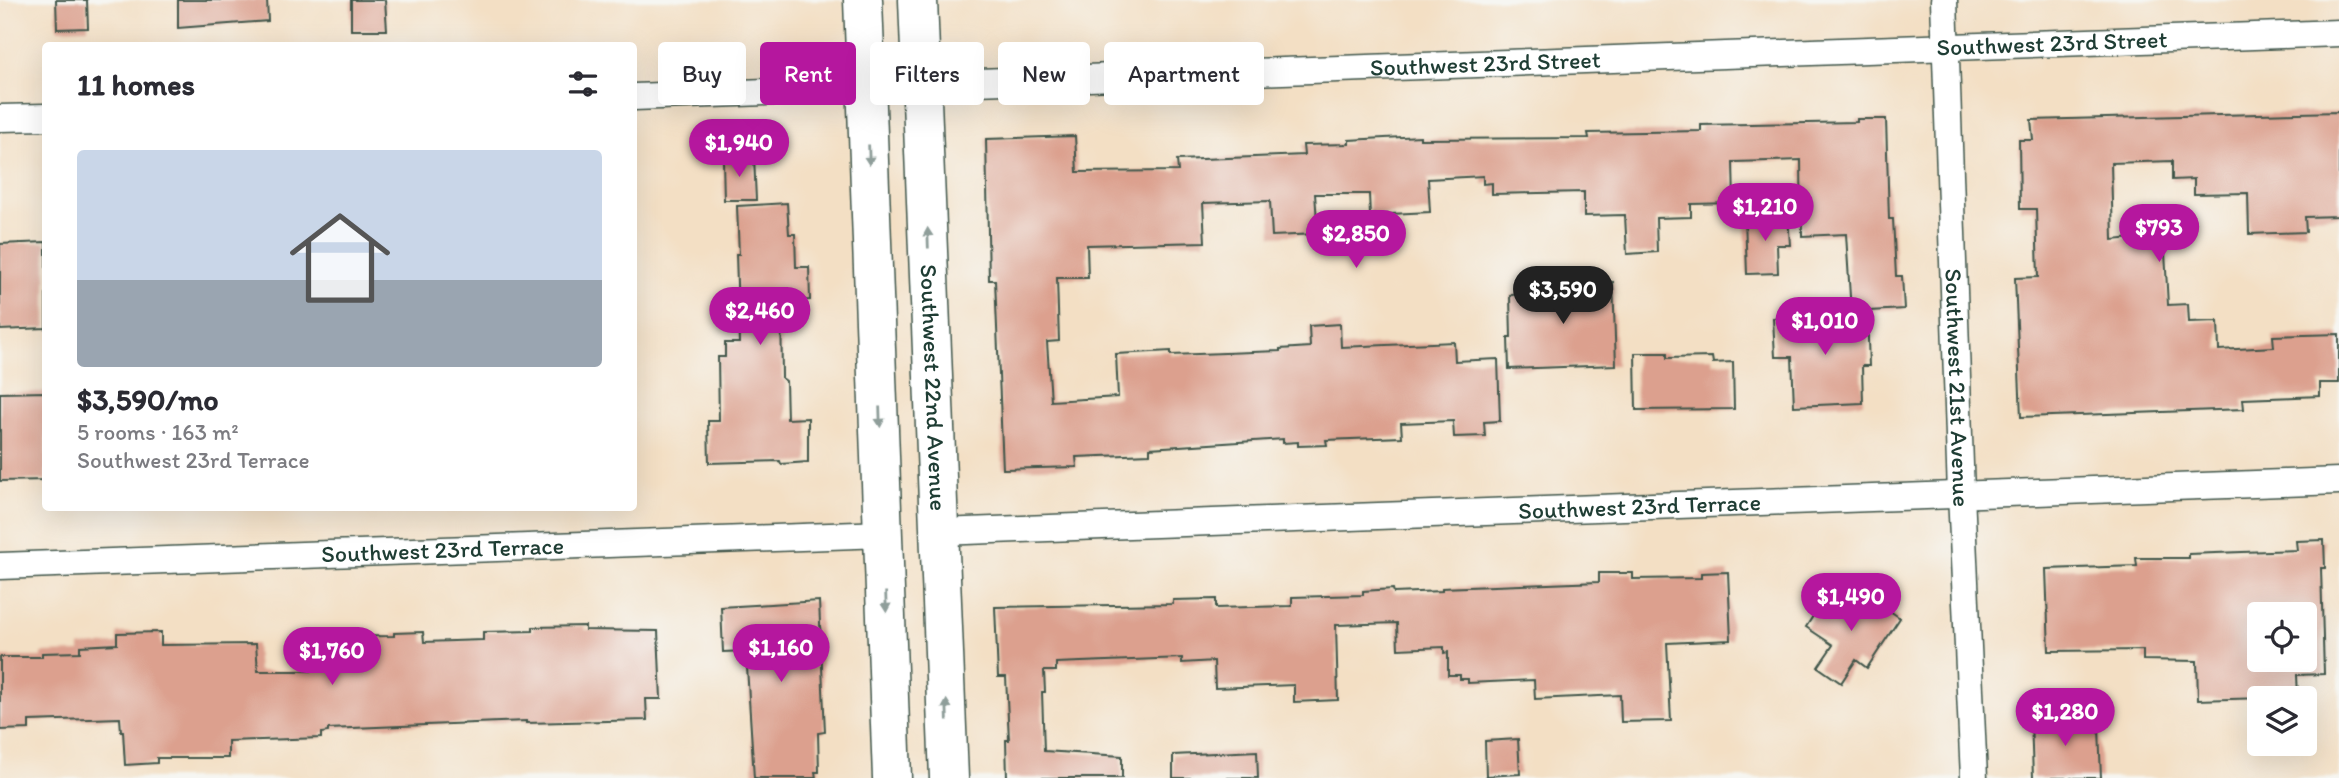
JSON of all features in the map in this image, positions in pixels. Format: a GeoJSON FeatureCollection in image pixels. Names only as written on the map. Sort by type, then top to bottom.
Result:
{"type":"FeatureCollection","features":[{"type":"Feature","properties":{"kind":"main road"},"geometry":{"type":"LineString","coordinates":[[863,0],[892,778]]}},
{"type":"Feature","properties":{"kind":"main road","name":"Southwest 22nd Avenue"},"geometry":{"type":"LineString","coordinates":[[918,0],[920,42]]}},
{"type":"Feature","properties":{"kind":"main road","name":"Southwest 22nd Avenue"},"geometry":{"type":"LineString","coordinates":[[922,105],[949,778]]}},
{"type":"Feature","properties":{"kind":"main road"},"geometry":{"type":"LineString","coordinates":[[884,534],[940,532]]}},
{"type":"Feature","properties":{"kind":"street","name":"Southwest 21st Avenue"},"geometry":{"type":"LineString","coordinates":[[1944,0],[1974,778]]}},
{"type":"Feature","properties":{"kind":"street","name":"Southwest 23rd Street"},"geometry":{"type":"LineString","coordinates":[[984,82],[2339,33]]}},
{"type":"Feature","properties":{"kind":"street","name":"Southwest 23rd Street"},"geometry":{"type":"LineString","coordinates":[[637,97],[870,87]]}},
{"type":"Feature","properties":{"kind":"street"},"geometry":{"type":"LineString","coordinates":[[0,118],[42,117]]}},
{"type":"Feature","properties":{"kind":"street","name":"Southwest 23rd Terrace"},"geometry":{"type":"LineString","coordinates":[[940,532],[2339,481]]}},
{"type":"Feature","properties":{"kind":"street","name":"Southwest 23rd Terrace"},"geometry":{"type":"LineString","coordinates":[[0,566],[884,534]]}},
{"type":"Feature","properties":{"kind":"building"},"geometry":{"type":"Polygon","coordinates":[[[56,0],[87,0],[88,28],[57,29],[56,0]]]}},
{"type":"Feature","properties":{"kind":"building"},"geometry":{"type":"Polygon","coordinates":[[[178,0],[267,0],[268,21],[178,28],[178,0]]]}},
{"type":"Feature","properties":{"kind":"building"},"geometry":{"type":"Polygon","coordinates":[[[351,0],[385,0],[387,30],[351,30],[351,0]]]}},
{"type":"Feature","properties":{"kind":"building"},"geometry":{"type":"Polygon","coordinates":[[[2339,112],[2339,216],[2305,217],[2306,232],[2249,234],[2248,193],[2194,194],[2194,179],[2172,180],[2172,161],[2111,163],[2113,240],[2164,235],[2168,305],[2188,304],[2189,322],[2218,321],[2219,350],[2274,347],[2273,336],[2339,334],[2339,383],[2320,383],[2320,396],[2243,399],[2244,409],[2021,417],[2015,278],[2038,277],[2036,209],[2020,209],[2019,140],[2033,140],[2031,120],[2339,112]]]}},
{"type":"Feature","properties":{"kind":"building"},"geometry":{"type":"Polygon","coordinates":[[[1857,119],[1886,119],[1889,219],[1893,219],[1896,276],[1902,276],[1904,309],[1851,312],[1846,234],[1802,236],[1801,160],[1733,162],[1734,203],[1691,204],[1691,217],[1656,218],[1657,252],[1627,254],[1625,215],[1584,216],[1584,192],[1492,194],[1492,183],[1483,184],[1483,176],[1428,179],[1430,212],[1370,215],[1369,194],[1315,194],[1318,234],[1272,236],[1270,201],[1203,203],[1205,242],[1087,245],[1088,278],[1057,278],[1059,341],[1047,342],[1051,401],[1118,397],[1116,354],[1171,351],[1171,355],[1280,351],[1310,347],[1309,326],[1340,324],[1341,347],[1454,342],[1455,361],[1498,359],[1500,421],[1484,422],[1485,436],[1454,437],[1453,421],[1401,423],[1402,437],[1326,440],[1327,445],[1298,446],[1298,442],[1283,443],[1283,439],[1150,448],[1150,454],[1076,457],[1077,467],[1003,469],[995,280],[989,280],[986,139],[1075,136],[1077,172],[1178,171],[1177,160],[1304,155],[1303,145],[1349,144],[1349,140],[1420,136],[1420,139],[1589,138],[1588,133],[1701,131],[1701,125],[1857,122],[1857,119]]]}},
{"type":"Feature","properties":{"kind":"building"},"geometry":{"type":"Polygon","coordinates":[[[754,157],[756,200],[724,200],[723,159],[754,157]]]}},
{"type":"Feature","properties":{"kind":"building"},"geometry":{"type":"Polygon","coordinates":[[[787,203],[789,234],[795,234],[796,267],[809,267],[810,300],[781,301],[782,378],[786,381],[787,419],[808,418],[808,462],[709,463],[708,421],[719,421],[718,357],[725,357],[725,343],[739,343],[737,206],[787,203]]]}},
{"type":"Feature","properties":{"kind":"building"},"geometry":{"type":"Polygon","coordinates":[[[1788,216],[1790,245],[1777,245],[1778,273],[1747,274],[1745,217],[1788,216]]]}},
{"type":"Feature","properties":{"kind":"building"},"geometry":{"type":"Polygon","coordinates":[[[42,242],[42,328],[0,330],[0,244],[42,242]]]}},
{"type":"Feature","properties":{"kind":"building"},"geometry":{"type":"Polygon","coordinates":[[[1613,282],[1616,365],[1509,369],[1510,295],[1526,294],[1526,285],[1613,282]]]}},
{"type":"Feature","properties":{"kind":"building"},"geometry":{"type":"Polygon","coordinates":[[[1867,313],[1869,366],[1862,366],[1863,403],[1794,406],[1792,357],[1775,357],[1773,318],[1867,313]]]}},
{"type":"Feature","properties":{"kind":"building"},"geometry":{"type":"Polygon","coordinates":[[[1635,353],[1667,353],[1667,358],[1712,357],[1713,363],[1733,362],[1734,409],[1636,410],[1635,353]]]}},
{"type":"Feature","properties":{"kind":"building"},"geometry":{"type":"Polygon","coordinates":[[[42,392],[42,480],[0,481],[0,393],[42,392]]]}},
{"type":"Feature","properties":{"kind":"building"},"geometry":{"type":"Polygon","coordinates":[[[2324,540],[2325,568],[2321,568],[2324,674],[2297,675],[2298,686],[2247,686],[2247,699],[2198,700],[2197,661],[2143,660],[2143,650],[2049,651],[2046,569],[2137,566],[2136,558],[2189,558],[2189,554],[2297,550],[2296,541],[2324,540]]]}},
{"type":"Feature","properties":{"kind":"building"},"geometry":{"type":"Polygon","coordinates":[[[1728,572],[1731,640],[1667,643],[1671,721],[1621,722],[1620,695],[1535,699],[1534,680],[1468,683],[1468,679],[1460,679],[1460,675],[1448,675],[1448,652],[1444,653],[1444,647],[1398,649],[1397,623],[1336,625],[1338,700],[1294,702],[1294,685],[1215,688],[1214,661],[1182,663],[1182,658],[1056,663],[1056,671],[1044,671],[1044,751],[1122,756],[1122,778],[1007,778],[1006,740],[1009,740],[1006,677],[998,677],[995,607],[1173,604],[1173,600],[1216,599],[1216,608],[1292,606],[1292,597],[1363,595],[1363,591],[1393,589],[1394,593],[1442,591],[1442,588],[1599,582],[1599,573],[1633,573],[1633,579],[1701,578],[1701,573],[1728,572]]]}},
{"type":"Feature","properties":{"kind":"building"},"geometry":{"type":"Polygon","coordinates":[[[1861,595],[1900,618],[1867,668],[1856,660],[1841,683],[1818,667],[1833,645],[1806,627],[1826,596],[1841,606],[1844,601],[1853,606],[1861,595]]]}},
{"type":"Feature","properties":{"kind":"building"},"geometry":{"type":"Polygon","coordinates":[[[819,601],[825,732],[818,733],[819,772],[815,772],[816,778],[754,778],[746,651],[723,652],[721,607],[819,601]]]}},
{"type":"Feature","properties":{"kind":"building"},"geometry":{"type":"Polygon","coordinates":[[[585,626],[585,630],[658,631],[661,699],[646,699],[647,720],[526,721],[328,729],[328,732],[321,733],[321,738],[228,741],[228,758],[157,758],[157,763],[125,765],[120,718],[29,721],[29,729],[0,730],[0,657],[42,657],[42,653],[80,652],[80,646],[117,644],[117,633],[161,632],[161,645],[256,644],[258,671],[311,671],[311,657],[321,657],[320,637],[394,636],[394,633],[423,632],[424,642],[483,640],[483,632],[585,626]]]}},
{"type":"Feature","properties":{"kind":"building"},"geometry":{"type":"Polygon","coordinates":[[[2091,715],[2092,728],[2099,728],[2101,778],[2033,778],[2031,717],[2091,715]]]}},
{"type":"Feature","properties":{"kind":"building"},"geometry":{"type":"Polygon","coordinates":[[[1518,739],[1520,774],[1486,776],[1485,741],[1518,739]]]}},
{"type":"Feature","properties":{"kind":"building"},"geometry":{"type":"Polygon","coordinates":[[[1257,751],[1258,778],[1173,778],[1173,755],[1257,751]]]}}]}
